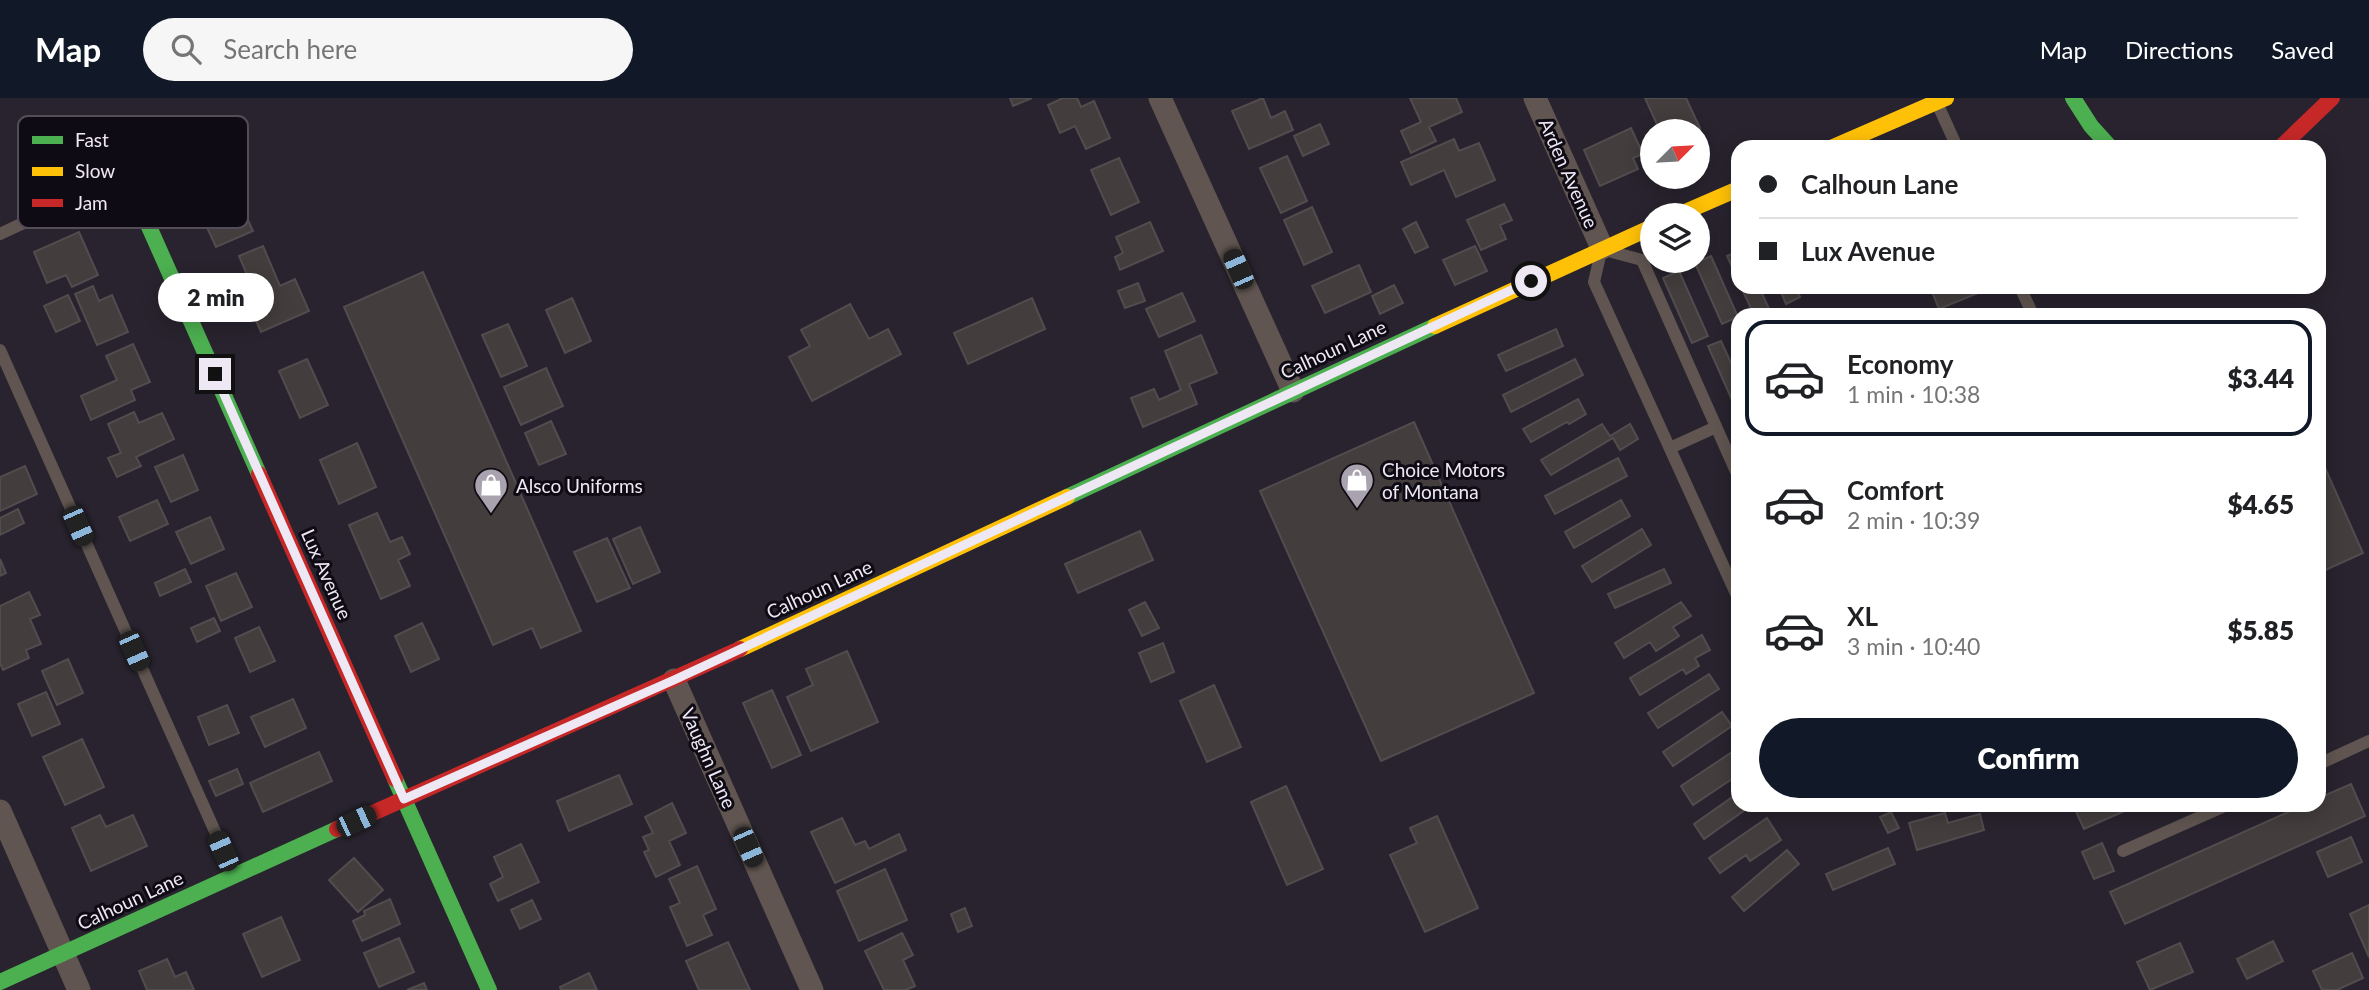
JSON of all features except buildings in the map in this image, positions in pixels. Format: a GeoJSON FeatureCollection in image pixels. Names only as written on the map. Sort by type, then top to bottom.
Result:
{"type":"FeatureCollection","features":[{"type":"Feature","properties":{"kind":"street"},"geometry":{"type":"LineString","coordinates":[[1160,98],[1293,391]]}},
{"type":"Feature","properties":{"kind":"street","name":"Arden Avenue"},"geometry":{"type":"LineString","coordinates":[[1535,98],[1602,248]]}},
{"type":"Feature","properties":{"kind":"street"},"geometry":{"type":"LineString","coordinates":[[2073,98],[2104,140]]}},
{"type":"Feature","properties":{"kind":"street"},"geometry":{"type":"LineString","coordinates":[[2288,140],[2332,98]]}},
{"type":"Feature","properties":{"kind":"street"},"geometry":{"type":"LineString","coordinates":[[1849,140],[1941,100]]}},
{"type":"Feature","properties":{"kind":"street"},"geometry":{"type":"LineString","coordinates":[[1706,203],[1731,192]]}},
{"type":"Feature","properties":{"kind":"street","name":"Lux Avenue"},"geometry":{"type":"LineString","coordinates":[[150,228],[489,990]]}},
{"type":"Feature","properties":{"kind":"street","name":"Calhoun Lane"},"geometry":{"type":"LineString","coordinates":[[0,982],[674,680],[1640,232]]}},
{"type":"Feature","properties":{"kind":"street","name":"Vaughn Lane"},"geometry":{"type":"LineString","coordinates":[[674,680],[812,990]]}},
{"type":"Feature","properties":{"kind":"street"},"geometry":{"type":"LineString","coordinates":[[0,811],[79,990]]}},
{"type":"Feature","properties":{"kind":"lane"},"geometry":{"type":"LineString","coordinates":[[1941,100],[1955,140]]}},
{"type":"Feature","properties":{"kind":"lane"},"geometry":{"type":"LineString","coordinates":[[0,234],[18,226]]}},
{"type":"Feature","properties":{"kind":"lane"},"geometry":{"type":"LineString","coordinates":[[1731,449],[1716,427],[1642,260],[1602,248],[1594,282],[1731,583]]}},
{"type":"Feature","properties":{"kind":"lane"},"geometry":{"type":"LineString","coordinates":[[0,351],[234,876]]}},
{"type":"Feature","properties":{"kind":"lane"},"geometry":{"type":"LineString","coordinates":[[1670,448],[1716,427]]}},
{"type":"Feature","properties":{"kind":"lane"},"geometry":{"type":"LineString","coordinates":[[2326,761],[2369,741]]}},
{"type":"Feature","properties":{"kind":"lane"},"geometry":{"type":"LineString","coordinates":[[2123,851],[2211,812]]}},
{"type":"Feature","properties":{"kind":"traffic: fast"},"geometry":{"type":"LineString","coordinates":[[2073,98],[2104,140]]}},
{"type":"Feature","properties":{"kind":"traffic: fast"},"geometry":{"type":"LineString","coordinates":[[150,228],[259,474]]}},
{"type":"Feature","properties":{"kind":"traffic: fast"},"geometry":{"type":"LineString","coordinates":[[1067,497],[1435,326]]}},
{"type":"Feature","properties":{"kind":"traffic: fast"},"geometry":{"type":"LineString","coordinates":[[395,779],[489,990]]}},
{"type":"Feature","properties":{"kind":"traffic: fast"},"geometry":{"type":"LineString","coordinates":[[0,982],[337,829]]}},
{"type":"Feature","properties":{"kind":"traffic: slow"},"geometry":{"type":"LineString","coordinates":[[1849,140],[1946,98]]}},
{"type":"Feature","properties":{"kind":"traffic: slow"},"geometry":{"type":"LineString","coordinates":[[1706,203],[1731,192]]}},
{"type":"Feature","properties":{"kind":"traffic: slow"},"geometry":{"type":"LineString","coordinates":[[1435,326],[1640,232]]}},
{"type":"Feature","properties":{"kind":"traffic: slow"},"geometry":{"type":"LineString","coordinates":[[740,649],[1067,497]]}},
{"type":"Feature","properties":{"kind":"traffic: jam"},"geometry":{"type":"LineString","coordinates":[[2288,140],[2332,98]]}},
{"type":"Feature","properties":{"kind":"traffic: jam"},"geometry":{"type":"LineString","coordinates":[[259,474],[395,779]]}},
{"type":"Feature","properties":{"kind":"traffic: jam"},"geometry":{"type":"LineString","coordinates":[[337,829],[740,649]]}},
{"type":"Feature","properties":{"kind":"place","name":"Choice Motors of Montana"},"geometry":{"type":"Point","coordinates":[1357,510]}},
{"type":"Feature","properties":{"kind":"place","name":"Alsco Uniforms"},"geometry":{"type":"Point","coordinates":[491,515]}},
{"type":"Feature","properties":{"kind":"route"},"geometry":{"type":"LineString","coordinates":[[215,374],[404,799],[674,680],[1531,281]]}}]}
